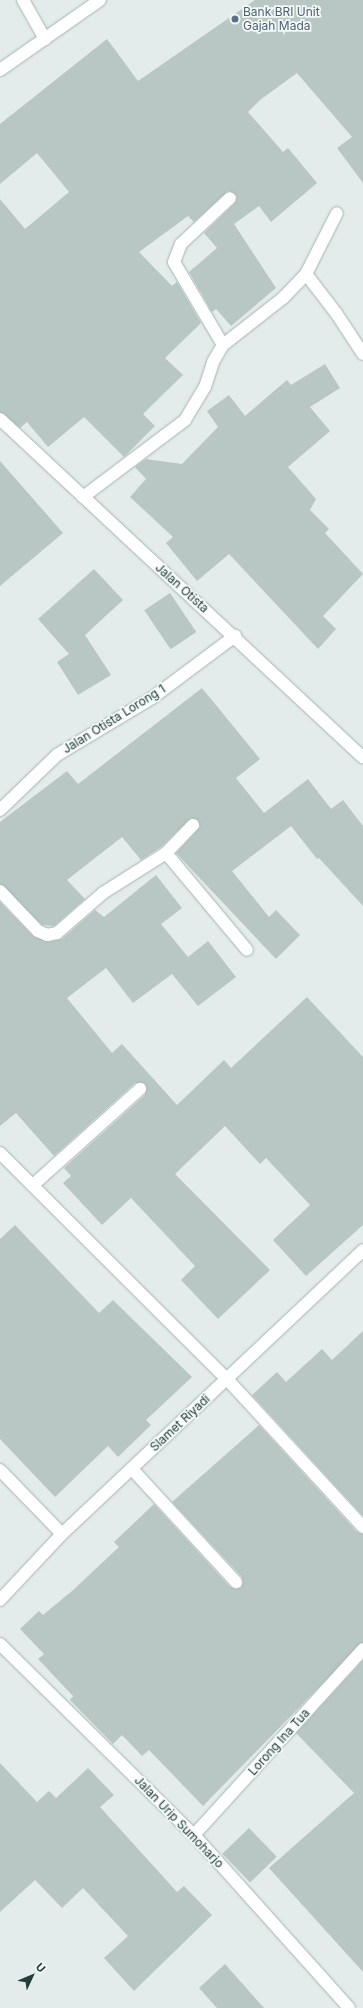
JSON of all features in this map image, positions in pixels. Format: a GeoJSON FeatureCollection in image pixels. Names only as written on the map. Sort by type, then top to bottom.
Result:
{"type":"FeatureCollection","features":[{"type":"Feature","properties":{"kind":"street"},"geometry":{"type":"LineString","coordinates":[[23,0],[45,39]]}},
{"type":"Feature","properties":{"kind":"street"},"geometry":{"type":"LineString","coordinates":[[0,70],[100,0]]}},
{"type":"Feature","properties":{"kind":"street"},"geometry":{"type":"LineString","coordinates":[[224,345],[174,262],[181,244],[230,198]]}},
{"type":"Feature","properties":{"kind":"street"},"geometry":{"type":"LineString","coordinates":[[83,497],[185,420],[204,387],[213,362],[224,345],[282,298],[306,274],[337,213]]}},
{"type":"Feature","properties":{"kind":"street"},"geometry":{"type":"LineString","coordinates":[[306,274],[336,313],[363,354]]}},
{"type":"Feature","properties":{"kind":"street","name":"Jalan Otista"},"geometry":{"type":"LineString","coordinates":[[0,419],[235,636],[261,665],[363,757]]}},
{"type":"Feature","properties":{"kind":"street","name":"Jalan Otista Lorong 1"},"geometry":{"type":"LineString","coordinates":[[0,810],[58,755],[152,698],[235,636]]}},
{"type":"Feature","properties":{"kind":"street"},"geometry":{"type":"LineString","coordinates":[[0,891],[38,931],[47,935],[57,934],[103,893],[166,853],[193,825]]}},
{"type":"Feature","properties":{"kind":"street"},"geometry":{"type":"LineString","coordinates":[[166,853],[247,950]]}},
{"type":"Feature","properties":{"kind":"street"},"geometry":{"type":"LineString","coordinates":[[33,1185],[140,1089]]}},
{"type":"Feature","properties":{"kind":"street"},"geometry":{"type":"LineString","coordinates":[[0,1153],[227,1379],[363,1527]]}},
{"type":"Feature","properties":{"kind":"street","name":"Slamet Riyadi"},"geometry":{"type":"LineString","coordinates":[[0,1600],[62,1534],[363,1250]]}},
{"type":"Feature","properties":{"kind":"street"},"geometry":{"type":"LineString","coordinates":[[132,1469],[236,1582]]}},
{"type":"Feature","properties":{"kind":"street"},"geometry":{"type":"LineString","coordinates":[[0,1470],[62,1534]]}},
{"type":"Feature","properties":{"kind":"street","name":"Jalan Urip Sumoharjo"},"geometry":{"type":"LineString","coordinates":[[0,1644],[194,1835],[348,2008]]}},
{"type":"Feature","properties":{"kind":"street","name":"Lorong Ina Tua"},"geometry":{"type":"LineString","coordinates":[[194,1835],[363,1649]]}},
{"type":"Feature","properties":{"kind":"building"},"geometry":{"type":"Polygon","coordinates":[[[255,0],[363,0],[363,183],[337,148],[352,137],[297,73],[260,100],[248,112],[283,152],[288,148],[317,183],[271,222],[259,206],[234,224],[276,288],[231,326],[216,309],[212,312],[189,272],[217,248],[204,233],[235,203],[237,196],[228,191],[194,222],[188,216],[139,252],[172,286],[177,282],[201,323],[165,358],[183,375],[143,414],[155,426],[124,457],[84,417],[48,447],[27,422],[20,428],[0,412],[0,199],[25,229],[69,192],[37,153],[0,184],[0,124],[107,39],[138,81],[255,0]]]}},
{"type":"Feature","properties":{"kind":"building"},"geometry":{"type":"Polygon","coordinates":[[[325,364],[340,388],[310,407],[330,431],[288,467],[316,499],[310,510],[329,529],[325,533],[363,574],[323,616],[336,629],[318,649],[229,554],[197,581],[166,543],[173,537],[130,497],[146,479],[135,467],[146,459],[182,464],[218,427],[207,411],[229,395],[245,416],[287,380],[291,385],[325,364]]]}},
{"type":"Feature","properties":{"kind":"building"},"geometry":{"type":"Polygon","coordinates":[[[0,461],[63,533],[0,586],[0,461]]]}},
{"type":"Feature","properties":{"kind":"building"},"geometry":{"type":"Polygon","coordinates":[[[94,569],[123,600],[85,635],[111,675],[78,695],[57,662],[69,654],[38,619],[94,569]]]}},
{"type":"Feature","properties":{"kind":"building"},"geometry":{"type":"Polygon","coordinates":[[[170,593],[196,632],[171,649],[144,610],[170,593]]]}},
{"type":"Feature","properties":{"kind":"building"},"geometry":{"type":"Polygon","coordinates":[[[202,688],[260,759],[236,778],[264,813],[308,779],[331,809],[343,800],[363,826],[363,906],[319,858],[317,859],[291,826],[232,871],[269,917],[276,910],[300,935],[276,959],[176,853],[200,827],[198,820],[191,818],[161,847],[141,860],[122,837],[67,880],[85,899],[54,926],[42,925],[0,884],[0,822],[67,771],[78,784],[202,688]]]}},
{"type":"Feature","properties":{"kind":"building"},"geometry":{"type":"Polygon","coordinates":[[[156,875],[182,908],[161,924],[188,957],[208,941],[236,977],[198,1006],[172,974],[133,1003],[106,968],[67,998],[112,1053],[122,1044],[177,1105],[224,1060],[231,1068],[307,997],[363,1057],[363,1225],[306,1276],[273,1240],[310,1205],[266,1158],[260,1164],[225,1126],[175,1174],[270,1270],[218,1319],[181,1280],[195,1266],[131,1198],[102,1225],[63,1183],[71,1176],[64,1168],[145,1095],[145,1084],[135,1083],[54,1156],[16,1113],[0,1126],[0,902],[33,936],[48,942],[62,939],[95,910],[104,917],[156,875]]]}},
{"type":"Feature","properties":{"kind":"building"},"geometry":{"type":"Polygon","coordinates":[[[15,1225],[99,1313],[113,1300],[192,1377],[146,1420],[151,1425],[118,1457],[108,1446],[55,1497],[0,1439],[0,1239],[15,1225]]]}},
{"type":"Feature","properties":{"kind":"building"},"geometry":{"type":"Polygon","coordinates":[[[363,1331],[363,1516],[252,1395],[277,1372],[286,1382],[322,1349],[332,1360],[363,1331]]]}},
{"type":"Feature","properties":{"kind":"building"},"geometry":{"type":"Polygon","coordinates":[[[259,1425],[357,1532],[363,1534],[363,1642],[203,1806],[149,1750],[142,1756],[122,1735],[113,1744],[70,1700],[73,1696],[38,1659],[44,1654],[20,1629],[39,1611],[43,1615],[72,1591],[119,1547],[114,1542],[154,1504],[230,1587],[241,1588],[242,1577],[172,1502],[259,1425]]]}},
{"type":"Feature","properties":{"kind":"building"},"geometry":{"type":"Polygon","coordinates":[[[363,1660],[363,1972],[269,1868],[354,1793],[296,1733],[363,1660]]]}},
{"type":"Feature","properties":{"kind":"building"},"geometry":{"type":"Polygon","coordinates":[[[0,1763],[37,1802],[49,1791],[56,1798],[88,1768],[114,1795],[100,1807],[177,1892],[184,1886],[212,1915],[134,1991],[104,1958],[128,1936],[83,1888],[62,1908],[35,1880],[0,1912],[0,1763]]]}},
{"type":"Feature","properties":{"kind":"building"},"geometry":{"type":"Polygon","coordinates":[[[249,1828],[277,1857],[250,1882],[222,1854],[249,1828]]]}},
{"type":"Feature","properties":{"kind":"building"},"geometry":{"type":"Polygon","coordinates":[[[225,1964],[264,2008],[217,2008],[199,1988],[225,1964]]]}},
{"type":"Feature","properties":{"kind":"place","name":"Bank BRI Unit Gajah Mada"},"geometry":{"type":"Point","coordinates":[235,19]}}]}
